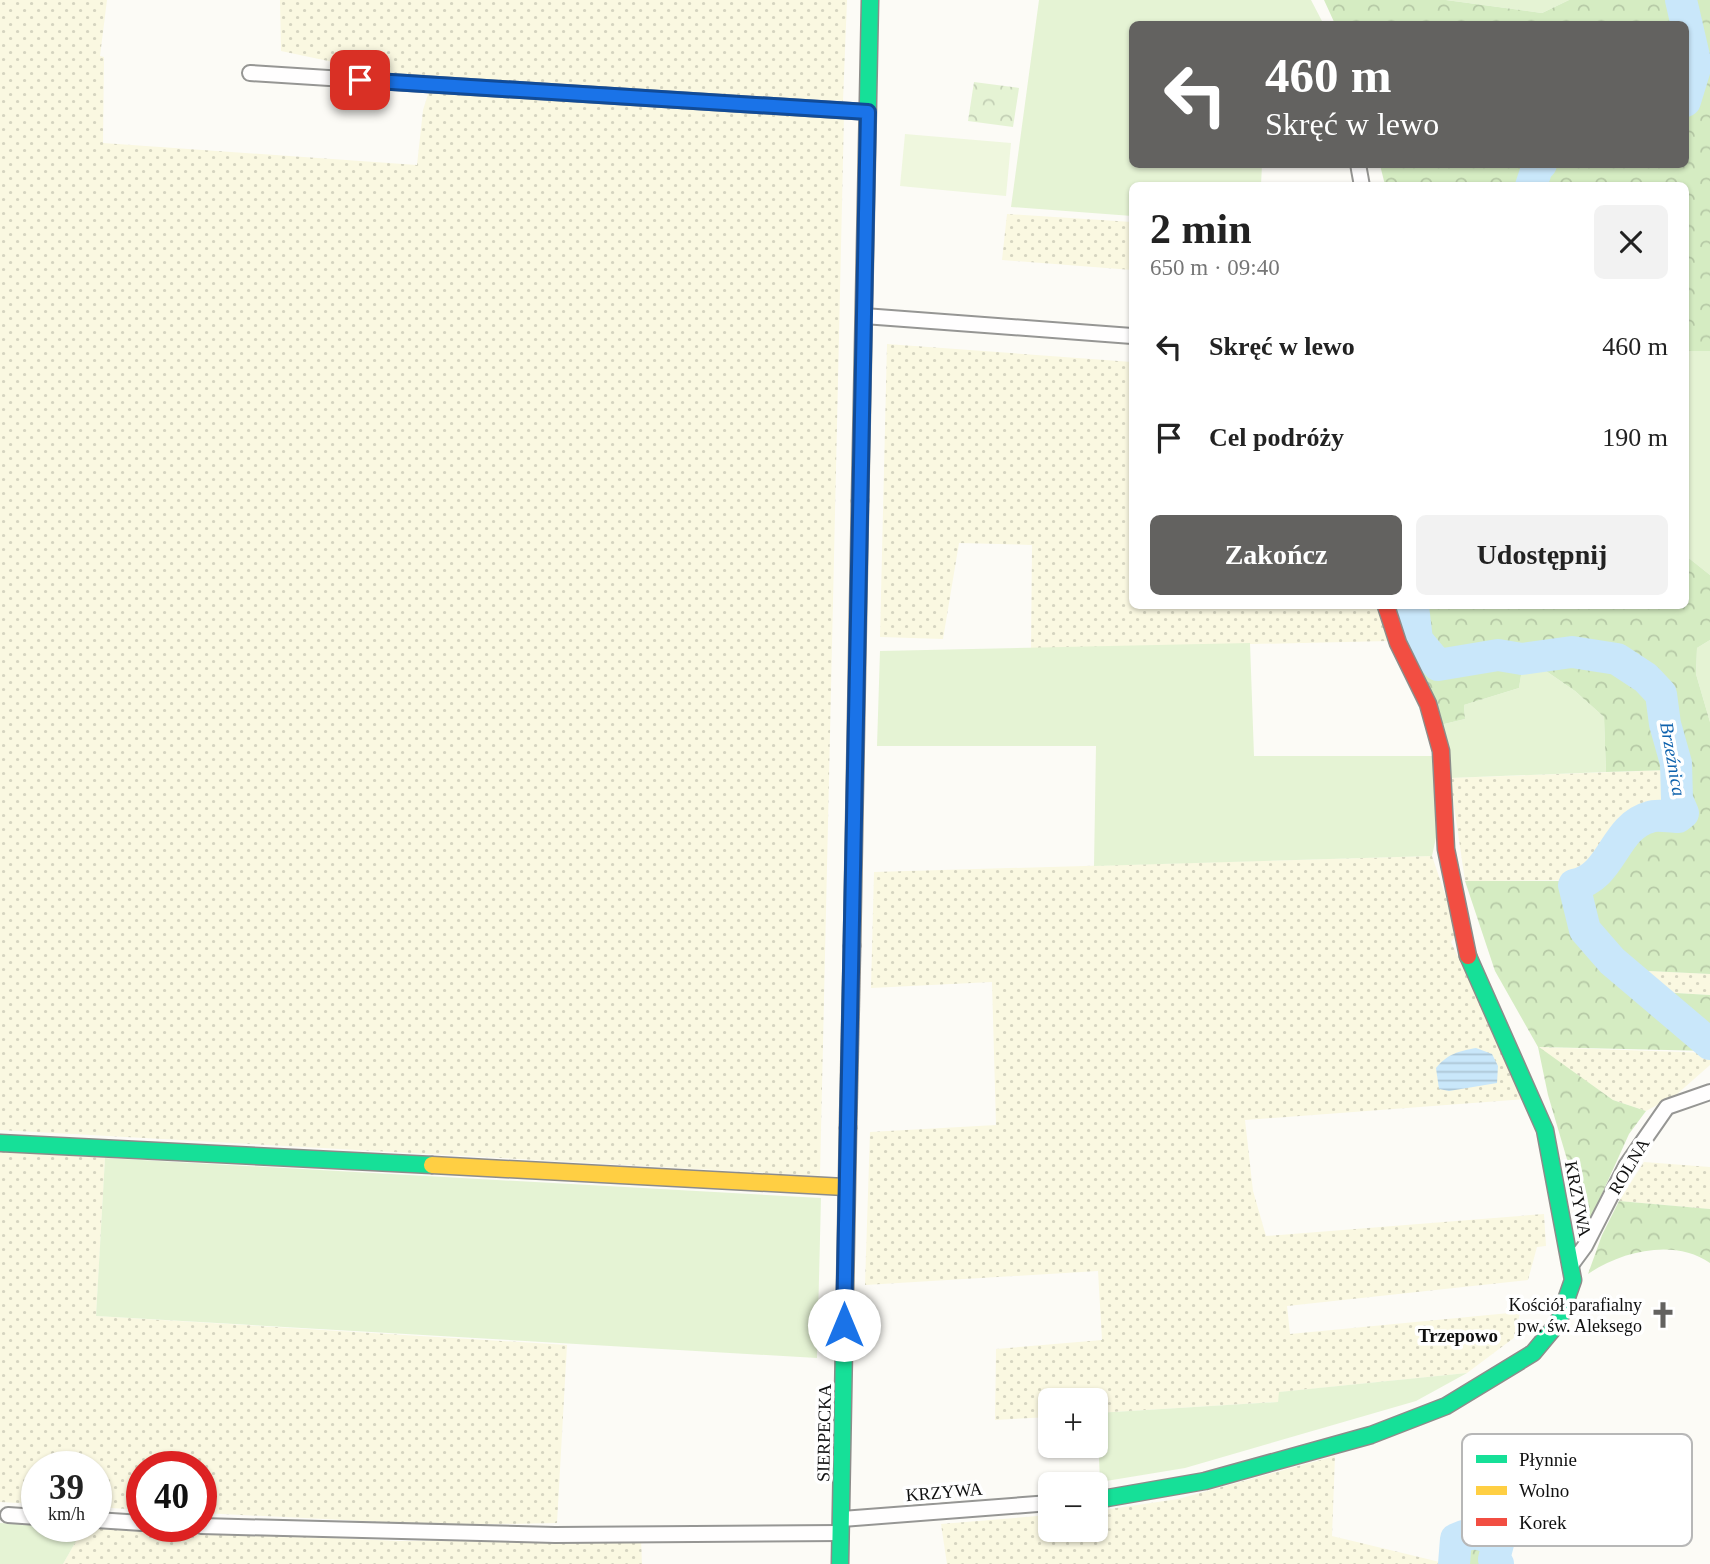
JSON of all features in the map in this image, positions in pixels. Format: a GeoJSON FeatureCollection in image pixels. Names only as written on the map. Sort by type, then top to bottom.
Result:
{"type":"FeatureCollection","features":[{"type":"Feature","properties":{"kind":"street","name":"SIERPECKA"},"geometry":{"type":"LineString","coordinates":[[840,1564],[845,1187],[870,0]]}},
{"type":"Feature","properties":{"kind":"street"},"geometry":{"type":"LineString","coordinates":[[250,73],[868,112]]}},
{"type":"Feature","properties":{"kind":"street"},"geometry":{"type":"LineString","coordinates":[[864,316],[1129,336]]}},
{"type":"Feature","properties":{"kind":"street","name":"KRZYWA"},"geometry":{"type":"LineString","coordinates":[[1108,1498],[1205,1481],[1371,1435],[1446,1406],[1533,1353],[1558,1323],[1573,1280],[1545,1130],[1468,956],[1446,849],[1446,803],[1441,751],[1428,704],[1398,643],[1387,609]]}},
{"type":"Feature","properties":{"kind":"street","name":"ROLNA"},"geometry":{"type":"LineString","coordinates":[[1571,1265],[1626,1166],[1667,1107],[1710,1092]]}},
{"type":"Feature","properties":{"kind":"street"},"geometry":{"type":"LineString","coordinates":[[0,1143],[845,1187]]}},
{"type":"Feature","properties":{"kind":"street","name":"KRZYWA"},"geometry":{"type":"LineString","coordinates":[[217,1525],[555,1535],[842,1527],[1038,1504]]}},
{"type":"Feature","properties":{"kind":"street"},"geometry":{"type":"LineString","coordinates":[[8,1515],[21,1516]]}},
{"type":"Feature","properties":{"kind":"shaded area"},"geometry":{"type":"Polygon","coordinates":[[[0,0],[107,0],[100,56],[104,57],[103,143],[417,165],[423,110],[429,91],[844,115],[820,1176],[0,1130],[0,0]]]}},
{"type":"Feature","properties":{"kind":"shaded area"},"geometry":{"type":"Polygon","coordinates":[[[280,0],[847,0],[843,101],[368,74],[333,62],[281,51],[280,0]]]}},
{"type":"Feature","properties":{"kind":"shaded area"},"geometry":{"type":"Polygon","coordinates":[[[1007,214],[1129,222],[1129,270],[1002,260],[1007,214]]]}},
{"type":"Feature","properties":{"kind":"shaded area"},"geometry":{"type":"Polygon","coordinates":[[[887,344],[1129,362],[1129,609],[1381,609],[1389,641],[1031,649],[1032,545],[959,543],[943,639],[880,637],[887,344]]]}},
{"type":"Feature","properties":{"kind":"shaded area"},"geometry":{"type":"Polygon","coordinates":[[[1671,770],[1676,777],[1672,801],[1680,814],[1652,813],[1630,823],[1586,880],[1465,881],[1450,778],[1671,770]]]}},
{"type":"Feature","properties":{"kind":"shaded area"},"geometry":{"type":"Polygon","coordinates":[[[1432,856],[1458,933],[1451,942],[1526,1099],[1245,1120],[1253,1191],[1266,1236],[1544,1214],[1546,1246],[1537,1247],[1528,1280],[1287,1306],[1290,1334],[1520,1312],[1515,1337],[1467,1373],[1280,1392],[1278,1402],[1108,1412],[1108,1388],[1038,1388],[1038,1418],[995,1420],[996,1349],[1102,1340],[1098,1271],[865,1285],[870,1132],[996,1125],[992,982],[871,988],[874,872],[1432,856]]]}},
{"type":"Feature","properties":{"kind":"shaded area"},"geometry":{"type":"Polygon","coordinates":[[[1628,970],[1710,974],[1710,995],[1659,992],[1628,970]]]}},
{"type":"Feature","properties":{"kind":"shaded area"},"geometry":{"type":"Polygon","coordinates":[[[1538,1047],[1710,1053],[1710,1065],[1676,1095],[1646,1111],[1613,1100],[1538,1047]]]}},
{"type":"Feature","properties":{"kind":"shaded area"},"geometry":{"type":"Polygon","coordinates":[[[0,1151],[105,1158],[96,1316],[567,1345],[557,1523],[445,1525],[217,1514],[217,1451],[126,1451],[126,1509],[112,1508],[112,1451],[21,1451],[21,1503],[0,1502],[0,1151]]]}},
{"type":"Feature","properties":{"kind":"shaded area"},"geometry":{"type":"Polygon","coordinates":[[[1644,1162],[1710,1167],[1710,1209],[1619,1201],[1644,1162]]]}},
{"type":"Feature","properties":{"kind":"shaded area"},"geometry":{"type":"Polygon","coordinates":[[[1335,1456],[1332,1536],[1448,1564],[947,1564],[941,1524],[1038,1516],[1038,1542],[1108,1542],[1108,1509],[1178,1499],[1335,1456]]]}},
{"type":"Feature","properties":{"kind":"shaded area"},"geometry":{"type":"Polygon","coordinates":[[[112,1528],[126,1529],[126,1542],[217,1542],[217,1533],[399,1541],[641,1538],[642,1564],[63,1564],[75,1542],[112,1542],[112,1528]]]}},
{"type":"Feature","properties":{"kind":"green space"},"geometry":{"type":"Polygon","coordinates":[[[1039,0],[1311,0],[1322,21],[1129,21],[1129,168],[1262,168],[1261,182],[1129,182],[1129,216],[1011,207],[1039,0]]]}},
{"type":"Feature","properties":{"kind":"green space"},"geometry":{"type":"Polygon","coordinates":[[[1324,0],[1446,0],[1542,13],[1569,0],[1675,0],[1681,21],[1334,21],[1324,0]]]}},
{"type":"Feature","properties":{"kind":"green space"},"geometry":{"type":"Polygon","coordinates":[[[1446,0],[1569,0],[1542,13],[1446,0]]]}},
{"type":"Feature","properties":{"kind":"green space"},"geometry":{"type":"Polygon","coordinates":[[[1685,0],[1710,0],[1710,351],[1689,351],[1689,182],[1534,182],[1543,168],[1689,168],[1689,103],[1699,66],[1685,0]]]}},
{"type":"Feature","properties":{"kind":"green space"},"geometry":{"type":"Polygon","coordinates":[[[974,82],[1019,88],[1013,127],[968,121],[974,82]]]}},
{"type":"Feature","properties":{"kind":"green space"},"geometry":{"type":"Polygon","coordinates":[[[905,134],[1011,143],[1006,196],[900,186],[905,134]]]}},
{"type":"Feature","properties":{"kind":"green space"},"geometry":{"type":"Polygon","coordinates":[[[1381,168],[1532,168],[1530,182],[1384,182],[1381,168]]]}},
{"type":"Feature","properties":{"kind":"green space"},"geometry":{"type":"Polygon","coordinates":[[[1689,351],[1710,351],[1710,575],[1689,558],[1689,351]]]}},
{"type":"Feature","properties":{"kind":"green space"},"geometry":{"type":"Polygon","coordinates":[[[1689,558],[1710,575],[1710,640],[1697,648],[1696,674],[1710,722],[1710,974],[1628,970],[1587,927],[1579,887],[1591,884],[1607,871],[1634,830],[1647,824],[1675,821],[1686,815],[1681,799],[1684,767],[1670,728],[1665,690],[1647,670],[1639,669],[1618,655],[1573,647],[1521,655],[1497,650],[1440,659],[1422,635],[1417,609],[1689,609],[1689,558]]]}},
{"type":"Feature","properties":{"kind":"green space"},"geometry":{"type":"Polygon","coordinates":[[[1393,609],[1408,609],[1416,646],[1437,672],[1479,661],[1523,663],[1519,688],[1464,705],[1465,719],[1440,725],[1393,609]]]}},
{"type":"Feature","properties":{"kind":"green space"},"geometry":{"type":"Polygon","coordinates":[[[1710,640],[1710,722],[1696,674],[1697,648],[1710,640]]]}},
{"type":"Feature","properties":{"kind":"green space"},"geometry":{"type":"Polygon","coordinates":[[[1250,643],[1254,756],[1436,756],[1441,815],[1432,856],[1094,866],[1096,746],[877,746],[880,651],[1250,643]]]}},
{"type":"Feature","properties":{"kind":"green space"},"geometry":{"type":"Polygon","coordinates":[[[1573,656],[1622,669],[1653,690],[1660,704],[1662,729],[1671,770],[1606,772],[1604,717],[1575,691],[1533,662],[1573,656]]]}},
{"type":"Feature","properties":{"kind":"green space"},"geometry":{"type":"Polygon","coordinates":[[[1533,662],[1575,691],[1604,717],[1606,772],[1450,778],[1440,725],[1465,719],[1464,705],[1519,688],[1523,663],[1533,662]]]}},
{"type":"Feature","properties":{"kind":"green space"},"geometry":{"type":"Polygon","coordinates":[[[1465,881],[1570,881],[1570,894],[1582,933],[1614,969],[1710,1051],[1539,1047],[1613,1100],[1646,1111],[1629,1134],[1587,1227],[1548,1095],[1538,1047],[1495,971],[1465,881]]]}},
{"type":"Feature","properties":{"kind":"green space"},"geometry":{"type":"Polygon","coordinates":[[[1659,992],[1710,995],[1710,1033],[1702,1025],[1695,1025],[1659,992]]]}},
{"type":"Feature","properties":{"kind":"green space"},"geometry":{"type":"Polygon","coordinates":[[[105,1158],[821,1198],[817,1358],[96,1316],[105,1158]]]}},
{"type":"Feature","properties":{"kind":"green space"},"geometry":{"type":"Polygon","coordinates":[[[1619,1201],[1710,1209],[1710,1263],[1681,1251],[1648,1250],[1616,1259],[1588,1274],[1602,1235],[1619,1201]]]}},
{"type":"Feature","properties":{"kind":"green space"},"geometry":{"type":"Polygon","coordinates":[[[1467,1373],[1416,1401],[1185,1468],[1108,1481],[1108,1472],[1100,1472],[1099,1458],[1108,1458],[1108,1412],[1278,1402],[1279,1392],[1467,1373]]]}},
{"type":"Feature","properties":{"kind":"green space"},"geometry":{"type":"Polygon","coordinates":[[[0,1523],[21,1524],[21,1542],[75,1542],[63,1564],[0,1564],[0,1523]]]}},
{"type":"Feature","properties":{"kind":"green space"},"geometry":{"type":"Polygon","coordinates":[[[1462,1541],[1462,1546],[1493,1546],[1490,1554],[1493,1564],[1457,1564],[1458,1545],[1462,1541]]]}},
{"type":"Feature","properties":{"kind":"water"},"geometry":{"type":"Polygon","coordinates":[[[1476,1048],[1492,1054],[1498,1066],[1497,1083],[1449,1091],[1439,1089],[1436,1068],[1440,1063],[1454,1054],[1476,1048]]]}},
{"type":"Feature","properties":{"kind":"waterway","name":"Brzeźnica"},"geometry":{"type":"LineString","coordinates":[[1681,0],[1686,21]]}},
{"type":"Feature","properties":{"kind":"waterway","name":"Brzeźnica"},"geometry":{"type":"LineString","coordinates":[[1689,35],[1696,65],[1689,88]]}},
{"type":"Feature","properties":{"kind":"waterway","name":"Brzeźnica"},"geometry":{"type":"LineString","coordinates":[[1532,182],[1537,168]]}},
{"type":"Feature","properties":{"kind":"waterway","name":"Brzeźnica"},"geometry":{"type":"LineString","coordinates":[[1413,609],[1417,640],[1438,665],[1498,655],[1522,659],[1572,652],[1617,659],[1646,678],[1661,694],[1665,724],[1676,763],[1677,799],[1683,813],[1678,817],[1653,816],[1638,822],[1597,872],[1574,885],[1585,930],[1612,961],[1710,1044]]}},
{"type":"Feature","properties":{"kind":"waterway","name":"Brzeźnica"},"geometry":{"type":"LineString","coordinates":[[1454,1564],[1456,1539],[1462,1537]]}},
{"type":"Feature","properties":{"kind":"waterway","name":"Brzeźnica"},"geometry":{"type":"LineString","coordinates":[[1497,1546],[1494,1559],[1498,1564]]}},
{"type":"Feature","properties":{"kind":"traffic: fast"},"geometry":{"type":"LineString","coordinates":[[860,501],[870,0]]}},
{"type":"Feature","properties":{"kind":"traffic: fast"},"geometry":{"type":"LineString","coordinates":[[1108,1498],[1205,1481],[1371,1435],[1446,1406],[1533,1353],[1558,1323],[1573,1280],[1545,1130],[1468,956]]}},
{"type":"Feature","properties":{"kind":"traffic: fast"},"geometry":{"type":"LineString","coordinates":[[840,1564],[848,1128]]}},
{"type":"Feature","properties":{"kind":"traffic: fast"},"geometry":{"type":"LineString","coordinates":[[0,1143],[432,1165]]}},
{"type":"Feature","properties":{"kind":"traffic: slow"},"geometry":{"type":"LineString","coordinates":[[852,946],[860,501]]}},
{"type":"Feature","properties":{"kind":"traffic: slow"},"geometry":{"type":"LineString","coordinates":[[432,1165],[845,1187]]}},
{"type":"Feature","properties":{"kind":"traffic: jam"},"geometry":{"type":"LineString","coordinates":[[1387,609],[1398,643],[1428,704],[1441,751],[1446,849],[1468,956]]}},
{"type":"Feature","properties":{"kind":"traffic: jam"},"geometry":{"type":"LineString","coordinates":[[848,1128],[852,946]]}},
{"type":"Feature","properties":{"kind":"place","name":"Kościół parafialny pw. św. Aleksego"},"geometry":{"type":"Point","coordinates":[1663,1315]}},
{"type":"Feature","properties":{"kind":"district","name":"Trzepowo"},"geometry":{"type":"Point","coordinates":[1458,1335]}},
{"type":"Feature","properties":{"kind":"route"},"geometry":{"type":"LineString","coordinates":[[360,80],[868,112],[844,1325]]}}]}
